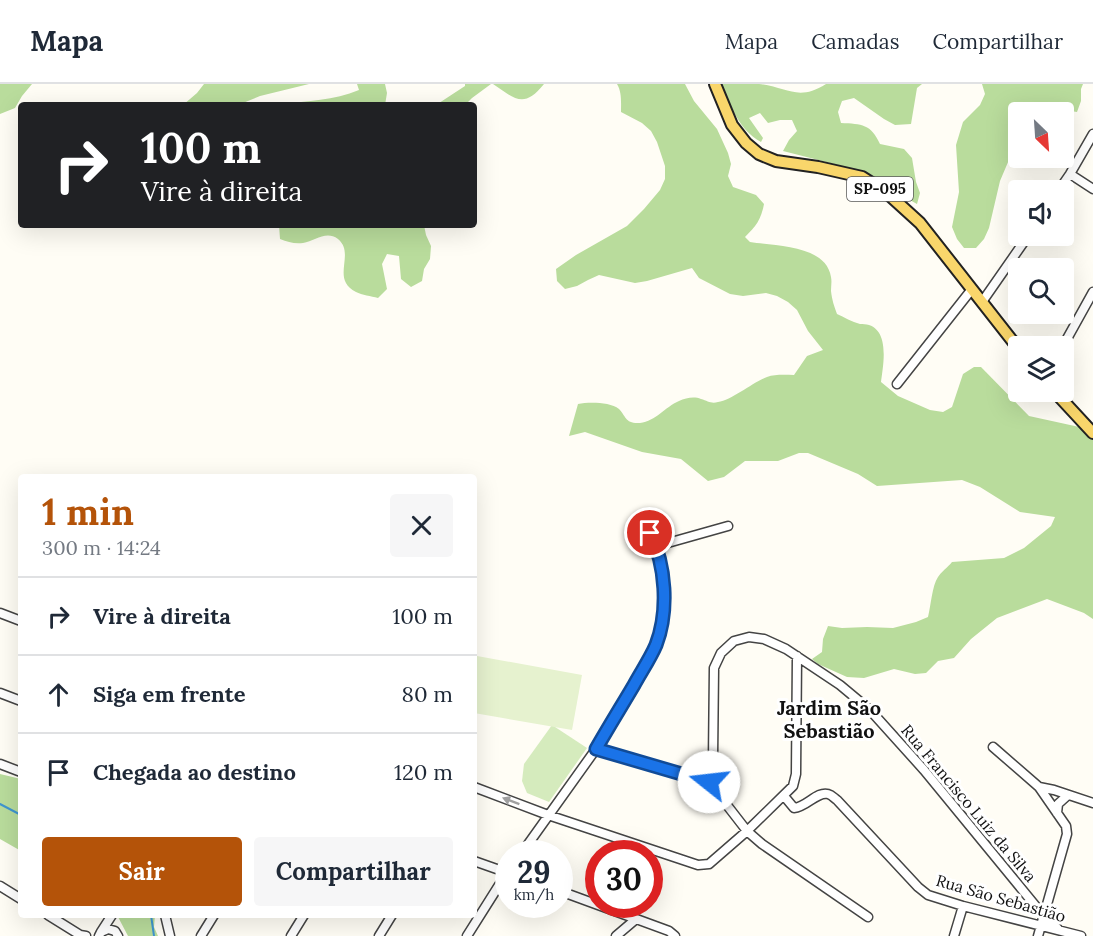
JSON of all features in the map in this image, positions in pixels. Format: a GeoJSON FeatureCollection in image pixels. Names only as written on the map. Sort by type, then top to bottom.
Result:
{"type":"FeatureCollection","features":[{"type":"Feature","properties":{"kind":"main road","name":"SP-095"},"geometry":{"type":"LineString","coordinates":[[715,84],[732,124],[746,143],[759,154],[776,161],[862,177],[887,193],[920,223],[1009,336]]}},
{"type":"Feature","properties":{"kind":"main road"},"geometry":{"type":"LineString","coordinates":[[1064,402],[1093,433]]}},
{"type":"Feature","properties":{"kind":"street"},"geometry":{"type":"LineString","coordinates":[[1066,180],[1093,134]]}},
{"type":"Feature","properties":{"kind":"street"},"geometry":{"type":"LineString","coordinates":[[1070,174],[1093,189]]}},
{"type":"Feature","properties":{"kind":"street"},"geometry":{"type":"LineString","coordinates":[[982,302],[1021,246]]}},
{"type":"Feature","properties":{"kind":"street"},"geometry":{"type":"LineString","coordinates":[[897,384],[972,289]]}},
{"type":"Feature","properties":{"kind":"street"},"geometry":{"type":"LineString","coordinates":[[1069,336],[1093,292]]}},
{"type":"Feature","properties":{"kind":"street"},"geometry":{"type":"LineString","coordinates":[[531,840],[596,749],[656,644],[663,620],[663,579],[657,546],[643,519]]}},
{"type":"Feature","properties":{"kind":"street"},"geometry":{"type":"LineString","coordinates":[[657,546],[728,526]]}},
{"type":"Feature","properties":{"kind":"street"},"geometry":{"type":"LineString","coordinates":[[0,613],[18,620]]}},
{"type":"Feature","properties":{"kind":"street","name":"Rua Francisco Luiz da Silva"},"geometry":{"type":"LineString","coordinates":[[709,782],[713,759],[714,668],[721,653],[734,641],[748,637],[764,639],[786,649],[840,685],[878,719],[924,770],[1043,915],[1058,929]]}},
{"type":"Feature","properties":{"kind":"street"},"geometry":{"type":"LineString","coordinates":[[477,788],[548,815],[698,865],[709,864],[793,786],[796,774],[797,656]]}},
{"type":"Feature","properties":{"kind":"street"},"geometry":{"type":"LineString","coordinates":[[797,676],[805,671],[817,669]]}},
{"type":"Feature","properties":{"kind":"street"},"geometry":{"type":"LineString","coordinates":[[0,693],[18,700]]}},
{"type":"Feature","properties":{"kind":"street"},"geometry":{"type":"LineString","coordinates":[[993,747],[1039,787],[1066,826],[1067,834],[1038,936]]}},
{"type":"Feature","properties":{"kind":"street"},"geometry":{"type":"LineString","coordinates":[[596,749],[709,782],[747,831],[762,844],[868,917]]}},
{"type":"Feature","properties":{"kind":"street"},"geometry":{"type":"LineString","coordinates":[[0,764],[18,771]]}},
{"type":"Feature","properties":{"kind":"street"},"geometry":{"type":"LineString","coordinates":[[1039,787],[1093,803]]}},
{"type":"Feature","properties":{"kind":"street","name":"Rua São Sebastião"},"geometry":{"type":"LineString","coordinates":[[784,796],[794,808],[802,807],[820,794],[828,794],[837,800],[928,895],[1081,936]]}},
{"type":"Feature","properties":{"kind":"street"},"geometry":{"type":"LineString","coordinates":[[1057,813],[1058,804],[1068,795]]}},
{"type":"Feature","properties":{"kind":"street"},"geometry":{"type":"LineString","coordinates":[[477,862],[495,868]]}},
{"type":"Feature","properties":{"kind":"street"},"geometry":{"type":"LineString","coordinates":[[0,886],[18,897]]}},
{"type":"Feature","properties":{"kind":"street"},"geometry":{"type":"LineString","coordinates":[[470,935],[495,894]]}},
{"type":"Feature","properties":{"kind":"street"},"geometry":{"type":"LineString","coordinates":[[573,896],[669,931],[675,936]]}},
{"type":"Feature","properties":{"kind":"street"},"geometry":{"type":"LineString","coordinates":[[954,936],[963,906]]}},
{"type":"Feature","properties":{"kind":"street"},"geometry":{"type":"LineString","coordinates":[[53,918],[80,934],[95,935],[108,928],[116,934]]}},
{"type":"Feature","properties":{"kind":"street"},"geometry":{"type":"LineString","coordinates":[[95,935],[111,918]]}},
{"type":"Feature","properties":{"kind":"street"},"geometry":{"type":"LineString","coordinates":[[114,918],[116,934]]}},
{"type":"Feature","properties":{"kind":"street"},"geometry":{"type":"LineString","coordinates":[[166,918],[170,936]]}},
{"type":"Feature","properties":{"kind":"street"},"geometry":{"type":"LineString","coordinates":[[201,936],[212,918]]}},
{"type":"Feature","properties":{"kind":"street"},"geometry":{"type":"LineString","coordinates":[[291,936],[302,918]]}},
{"type":"Feature","properties":{"kind":"street"},"geometry":{"type":"LineString","coordinates":[[379,936],[390,918]]}},
{"type":"Feature","properties":{"kind":"street"},"geometry":{"type":"LineString","coordinates":[[616,936],[636,919]]}},
{"type":"Feature","properties":{"kind":"green space"},"geometry":{"type":"Polygon","coordinates":[[[0,84],[32,84],[15,108],[0,114],[0,84]]]}},
{"type":"Feature","properties":{"kind":"green space"},"geometry":{"type":"Polygon","coordinates":[[[204,84],[309,84],[245,102],[186,102],[204,84]]]}},
{"type":"Feature","properties":{"kind":"green space"},"geometry":{"type":"Polygon","coordinates":[[[357,84],[385,84],[386,102],[303,102],[350,94],[359,90],[357,84]]]}},
{"type":"Feature","properties":{"kind":"green space"},"geometry":{"type":"Polygon","coordinates":[[[465,84],[491,84],[468,102],[441,102],[465,84]]]}},
{"type":"Feature","properties":{"kind":"green space"},"geometry":{"type":"Polygon","coordinates":[[[493,84],[544,84],[531,97],[519,99],[493,84]]]}},
{"type":"Feature","properties":{"kind":"green space"},"geometry":{"type":"Polygon","coordinates":[[[617,84],[685,84],[694,101],[717,129],[728,153],[731,164],[728,176],[733,187],[756,195],[764,204],[757,222],[745,237],[750,242],[786,246],[810,253],[827,266],[837,314],[876,329],[883,342],[884,350],[881,382],[898,396],[930,410],[943,412],[952,407],[963,374],[974,367],[981,367],[1008,395],[1008,402],[1015,402],[1029,416],[1093,430],[1093,619],[1084,613],[1047,599],[997,618],[971,639],[954,658],[938,661],[926,673],[915,674],[894,669],[864,678],[847,677],[812,659],[822,652],[823,639],[828,626],[893,628],[928,617],[936,581],[952,562],[1004,558],[1024,548],[1051,526],[1055,517],[1020,512],[980,487],[962,480],[877,486],[858,474],[808,453],[799,453],[778,461],[745,461],[724,477],[708,481],[681,459],[642,452],[585,432],[569,436],[578,404],[610,405],[619,409],[629,421],[646,422],[684,399],[724,401],[767,377],[794,375],[807,356],[823,350],[808,331],[797,310],[788,302],[766,293],[743,296],[730,294],[699,278],[692,268],[635,283],[599,275],[565,289],[557,281],[556,269],[627,226],[660,190],[665,179],[665,166],[651,131],[642,123],[621,112],[617,84]]]}},
{"type":"Feature","properties":{"kind":"green space"},"geometry":{"type":"Polygon","coordinates":[[[721,84],[759,84],[800,93],[826,84],[922,84],[917,88],[911,124],[895,125],[854,98],[842,101],[838,112],[841,123],[865,126],[873,132],[880,144],[904,149],[912,158],[920,193],[917,204],[876,181],[842,166],[783,151],[797,131],[792,120],[768,123],[760,113],[749,118],[763,138],[761,142],[741,124],[721,84]]]}},
{"type":"Feature","properties":{"kind":"green space"},"geometry":{"type":"Polygon","coordinates":[[[982,84],[1083,84],[1077,112],[1074,111],[1074,102],[1008,102],[1008,162],[1000,181],[989,228],[984,239],[976,248],[964,248],[952,227],[959,192],[956,145],[963,122],[980,105],[985,94],[982,84]]]}},
{"type":"Feature","properties":{"kind":"green space"},"geometry":{"type":"Polygon","coordinates":[[[279,228],[425,228],[431,246],[430,259],[424,269],[422,281],[411,287],[401,279],[399,256],[387,254],[382,264],[387,289],[378,298],[358,293],[348,287],[344,273],[345,252],[338,239],[325,236],[297,243],[280,239],[279,228]]]}},
{"type":"Feature","properties":{"kind":"green space"},"geometry":{"type":"Polygon","coordinates":[[[477,656],[582,675],[572,730],[477,714],[477,656]]]}},
{"type":"Feature","properties":{"kind":"green space"},"geometry":{"type":"Polygon","coordinates":[[[552,725],[587,748],[549,802],[527,793],[522,781],[524,764],[552,725]]]}},
{"type":"Feature","properties":{"kind":"green space"},"geometry":{"type":"Polygon","coordinates":[[[0,774],[18,778],[18,849],[0,839],[0,774]]]}},
{"type":"Feature","properties":{"kind":"green space"},"geometry":{"type":"Polygon","coordinates":[[[119,918],[155,918],[154,927],[158,936],[128,936],[119,918]]]}},
{"type":"Feature","properties":{"kind":"waterway"},"geometry":{"type":"LineString","coordinates":[[0,804],[18,813]]}},
{"type":"Feature","properties":{"kind":"waterway"},"geometry":{"type":"LineString","coordinates":[[151,918],[154,936]]}},
{"type":"Feature","properties":{"kind":"district","name":"Jardim São Sebastião"},"geometry":{"type":"Point","coordinates":[829,720]}},
{"type":"Feature","properties":{"kind":"route"},"geometry":{"type":"LineString","coordinates":[[650,533],[657,546],[663,579],[663,620],[656,644],[646,664],[596,749],[709,782]]}}]}
